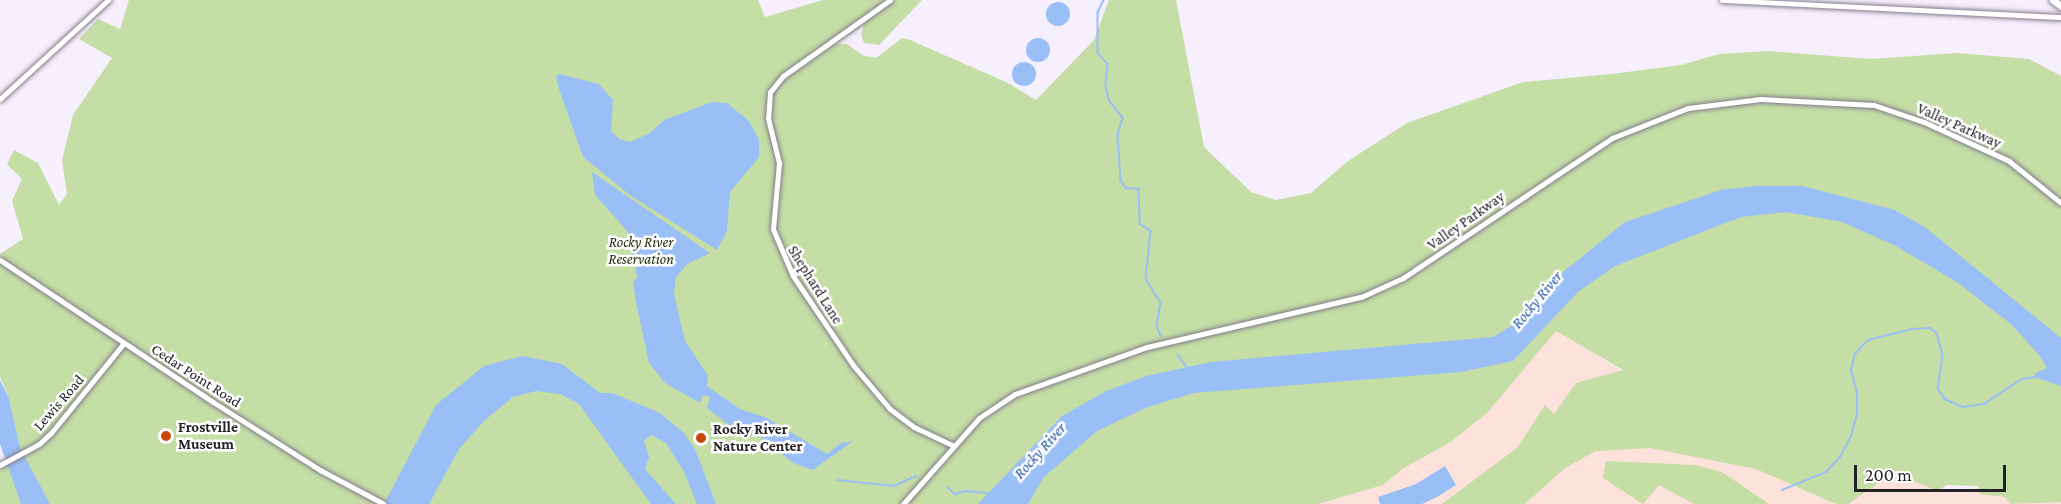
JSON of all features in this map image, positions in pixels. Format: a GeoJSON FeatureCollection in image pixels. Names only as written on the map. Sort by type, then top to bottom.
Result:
{"type":"FeatureCollection","features":[{"type":"Feature","properties":{"kind":"main road"},"geometry":{"type":"LineString","coordinates":[[2053,0],[2061,6]]}},
{"type":"Feature","properties":{"kind":"street"},"geometry":{"type":"LineString","coordinates":[[0,99],[108,0]]}},
{"type":"Feature","properties":{"kind":"street","name":"Shephard Lane"},"geometry":{"type":"LineString","coordinates":[[890,0],[783,76],[770,92],[768,118],[779,163],[773,229],[782,259],[853,365],[890,409],[914,427],[952,445]]}},
{"type":"Feature","properties":{"kind":"street"},"geometry":{"type":"LineString","coordinates":[[1722,0],[2061,17]]}},
{"type":"Feature","properties":{"kind":"street","name":"Valley Parkway"},"geometry":{"type":"LineString","coordinates":[[903,504],[952,445],[1000,402],[1032,387],[1147,347],[1322,309],[1384,287],[1469,235],[1588,152],[1640,124],[1688,108],[1760,99],[1874,105],[1924,122],[2008,161],[2061,203]]}},
{"type":"Feature","properties":{"kind":"street","name":"Cedar Point Road"},"geometry":{"type":"LineString","coordinates":[[0,260],[320,470],[384,504]]}},
{"type":"Feature","properties":{"kind":"street","name":"Lewis Road"},"geometry":{"type":"LineString","coordinates":[[0,465],[27,451],[64,418],[124,343]]}},
{"type":"Feature","properties":{"kind":"shaded area"},"geometry":{"type":"Polygon","coordinates":[[[1556,330],[1837,504],[1318,504],[1383,485],[1401,470],[1452,441],[1488,412],[1556,330]]]}},
{"type":"Feature","properties":{"kind":"shaded area"},"geometry":{"type":"Polygon","coordinates":[[[1921,466],[1937,491],[1991,487],[2061,497],[2061,504],[1847,504],[1896,471],[1907,474],[1921,466]]]}},
{"type":"Feature","properties":{"kind":"green space","name":"Rocky River Reservation"},"geometry":{"type":"Polygon","coordinates":[[[129,0],[758,0],[765,17],[823,0],[922,0],[879,45],[864,43],[861,35],[864,24],[836,44],[847,44],[862,55],[876,58],[902,38],[910,40],[1006,82],[1036,100],[1094,40],[1109,0],[1176,0],[1204,147],[1251,192],[1276,200],[1311,193],[1348,161],[1407,123],[1523,82],[1612,74],[1681,65],[1719,54],[1768,51],[1870,59],[1957,53],[2029,59],[2061,76],[2061,502],[2010,504],[2005,497],[1980,494],[1978,486],[1947,485],[1937,491],[1914,481],[1912,474],[1896,471],[1848,504],[1836,504],[1756,469],[1650,448],[1596,451],[1565,468],[1525,504],[1442,504],[1517,448],[1545,405],[1554,414],[1576,383],[1623,370],[1556,331],[1488,412],[1452,441],[1401,470],[1383,485],[1318,504],[0,504],[0,465],[21,454],[9,398],[0,377],[0,254],[23,239],[12,201],[22,179],[7,164],[14,150],[38,163],[59,205],[67,194],[62,160],[73,115],[112,58],[79,39],[98,19],[120,29],[129,0]]]}},
{"type":"Feature","properties":{"kind":"green space"},"geometry":{"type":"Polygon","coordinates":[[[1606,461],[1695,465],[1722,472],[1769,504],[1694,504],[1659,485],[1643,504],[1603,478],[1606,461]]]}},
{"type":"Feature","properties":{"kind":"water"},"geometry":{"type":"Polygon","coordinates":[[[1058,2],[1067,5],[1070,14],[1067,23],[1058,26],[1049,23],[1046,14],[1049,5],[1058,2]]]}},
{"type":"Feature","properties":{"kind":"water"},"geometry":{"type":"Polygon","coordinates":[[[1038,38],[1047,41],[1050,50],[1047,59],[1038,62],[1029,59],[1026,50],[1029,41],[1038,38]]]}},
{"type":"Feature","properties":{"kind":"water"},"geometry":{"type":"Polygon","coordinates":[[[1024,62],[1033,65],[1036,74],[1033,83],[1024,86],[1015,83],[1012,74],[1015,65],[1024,62]]]}},
{"type":"Feature","properties":{"kind":"water"},"geometry":{"type":"Polygon","coordinates":[[[559,74],[599,84],[613,100],[611,131],[619,139],[630,142],[650,133],[664,120],[712,102],[727,103],[749,121],[759,140],[759,157],[730,192],[727,231],[717,250],[631,196],[583,157],[559,89],[556,77],[559,74]]]}},
{"type":"Feature","properties":{"kind":"water"},"geometry":{"type":"Polygon","coordinates":[[[592,172],[710,253],[687,264],[676,277],[674,294],[685,341],[708,376],[707,386],[740,409],[767,418],[827,454],[841,443],[853,441],[813,470],[793,463],[762,438],[733,428],[707,408],[710,397],[703,395],[700,403],[665,383],[649,363],[636,302],[633,283],[637,277],[628,232],[595,195],[592,172]]]}},
{"type":"Feature","properties":{"kind":"water","name":"Rocky River"},"geometry":{"type":"Polygon","coordinates":[[[1755,186],[1802,186],[1895,210],[1926,228],[2061,338],[2061,386],[2037,378],[2034,374],[2047,368],[2039,355],[2012,325],[1957,282],[1894,245],[1842,222],[1786,212],[1741,217],[1615,266],[1578,292],[1513,361],[1461,372],[1194,393],[1148,407],[1097,431],[1044,477],[1028,504],[978,504],[1062,416],[1106,391],[1146,376],[1211,362],[1493,337],[1511,326],[1552,281],[1625,222],[1721,190],[1755,186]]]}},
{"type":"Feature","properties":{"kind":"water"},"geometry":{"type":"Polygon","coordinates":[[[523,356],[562,364],[600,393],[612,393],[660,413],[684,433],[695,449],[716,504],[697,504],[684,472],[666,443],[651,435],[644,441],[649,457],[645,469],[676,504],[651,504],[579,404],[560,394],[536,391],[513,397],[485,420],[459,449],[429,504],[384,504],[436,405],[484,366],[523,356]]]}},
{"type":"Feature","properties":{"kind":"water"},"geometry":{"type":"Polygon","coordinates":[[[0,380],[9,398],[20,448],[50,504],[21,504],[0,444],[0,380]]]}},
{"type":"Feature","properties":{"kind":"water"},"geometry":{"type":"Polygon","coordinates":[[[1445,466],[1456,485],[1437,497],[1422,504],[1380,504],[1378,497],[1416,484],[1445,466]]]}},
{"type":"Feature","properties":{"kind":"waterway"},"geometry":{"type":"LineString","coordinates":[[1104,0],[1098,13],[1098,53],[1108,64],[1106,85],[1109,100],[1123,118],[1118,135],[1121,181],[1126,188],[1139,189],[1140,224],[1151,231],[1146,279],[1161,303],[1157,326],[1161,336]]}},
{"type":"Feature","properties":{"kind":"waterway"},"geometry":{"type":"LineString","coordinates":[[1782,490],[1826,472],[1840,457],[1851,436],[1857,414],[1857,393],[1851,370],[1855,354],[1868,340],[1912,329],[1930,328],[1937,333],[1943,355],[1938,389],[1945,399],[1963,407],[1984,404],[2022,379],[2036,377]]}},
{"type":"Feature","properties":{"kind":"waterway"},"geometry":{"type":"LineString","coordinates":[[1178,355],[1187,367]]}},
{"type":"Feature","properties":{"kind":"waterway"},"geometry":{"type":"LineString","coordinates":[[838,480],[894,486],[916,476]]}},
{"type":"Feature","properties":{"kind":"waterway"},"geometry":{"type":"LineString","coordinates":[[948,487],[955,494],[965,491],[988,493]]}},
{"type":"Feature","properties":{"kind":"place","name":"Frostville Museum"},"geometry":{"type":"Point","coordinates":[166,436]}},
{"type":"Feature","properties":{"kind":"place","name":"Rocky River Nature Center"},"geometry":{"type":"Point","coordinates":[701,438]}}]}
